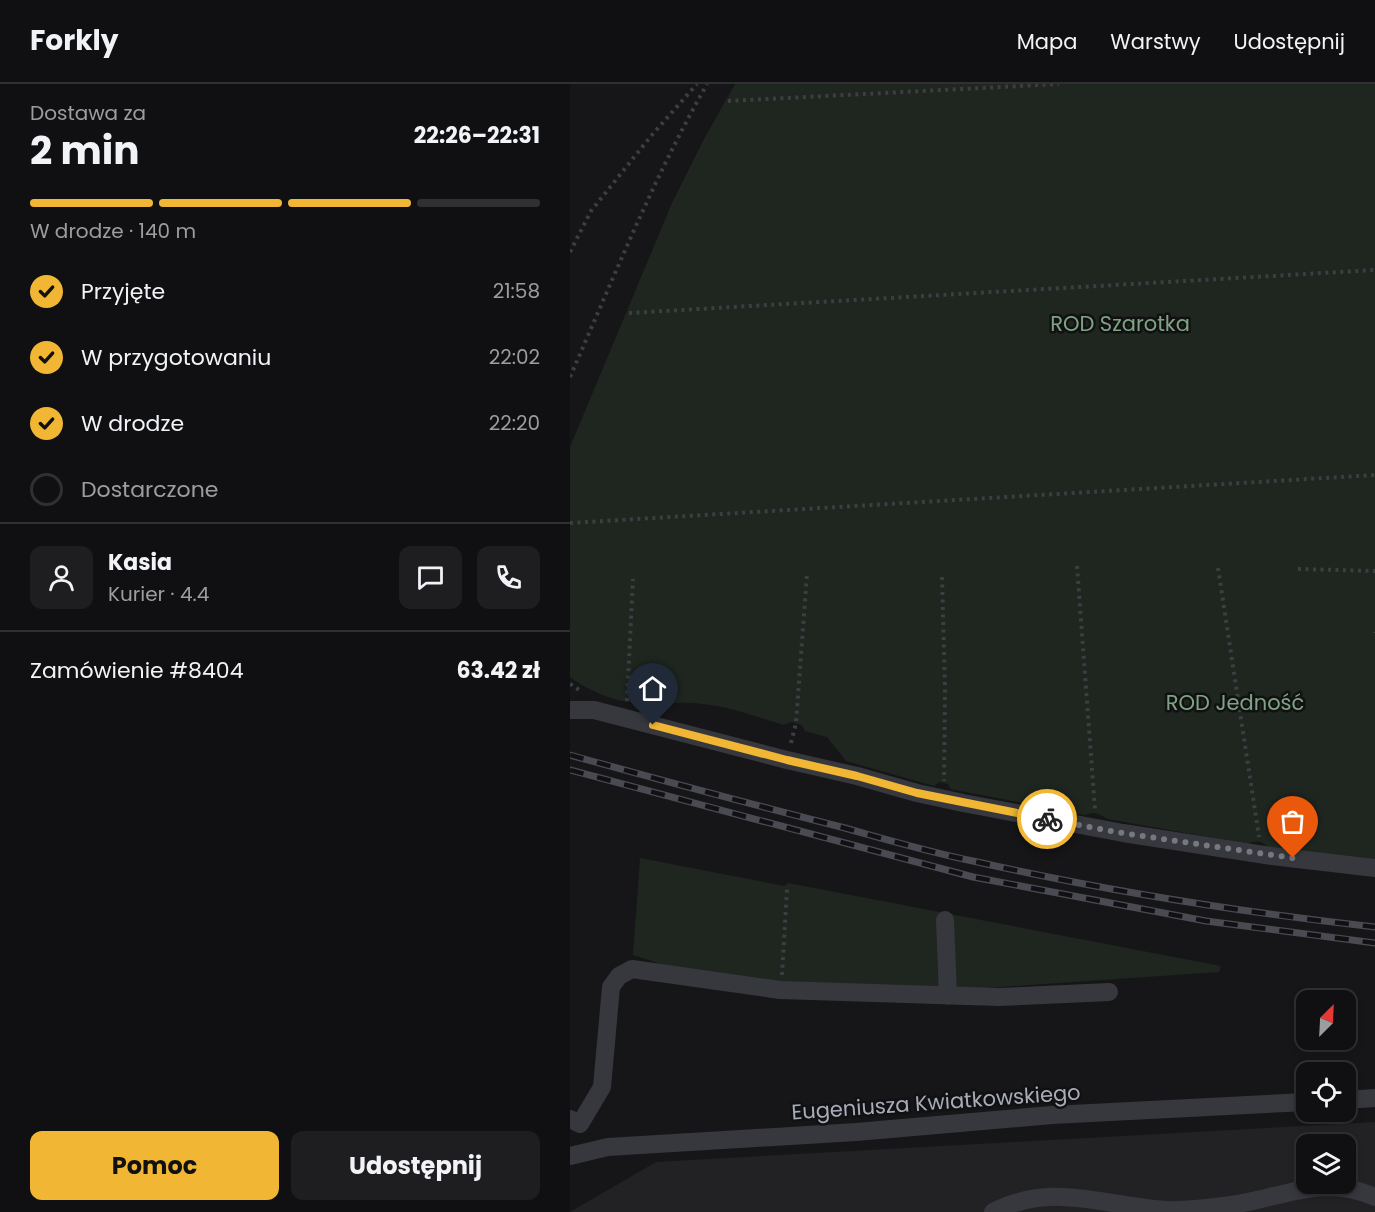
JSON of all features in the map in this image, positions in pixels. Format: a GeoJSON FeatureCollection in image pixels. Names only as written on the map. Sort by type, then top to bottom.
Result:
{"type":"FeatureCollection","features":[{"type":"Feature","properties":{"kind":"street"},"geometry":{"type":"LineString","coordinates":[[570,710],[594,710],[941,798],[1094,828],[1375,868]]}},
{"type":"Feature","properties":{"kind":"street"},"geometry":{"type":"LineString","coordinates":[[945,920],[948,996]]}},
{"type":"Feature","properties":{"kind":"street"},"geometry":{"type":"LineString","coordinates":[[570,1119],[580,1124],[602,1087],[611,987],[619,976],[632,969],[780,990],[999,997],[1109,992]]}},
{"type":"Feature","properties":{"kind":"street"},"geometry":{"type":"LineString","coordinates":[[1356,1099],[1375,1098]]}},
{"type":"Feature","properties":{"kind":"street","name":"Eugeniusza Kwiatkowskiego"},"geometry":{"type":"LineString","coordinates":[[570,1156],[608,1147],[856,1132],[1052,1115],[1296,1103]]}},
{"type":"Feature","properties":{"kind":"street"},"geometry":{"type":"LineString","coordinates":[[993,1212],[1015,1202],[1042,1196],[1078,1196],[1158,1210],[1225,1206],[1308,1187],[1337,1186],[1375,1197]]}},
{"type":"Feature","properties":{"kind":"path"},"geometry":{"type":"LineString","coordinates":[[570,252],[591,211],[651,136],[697,84]]}},
{"type":"Feature","properties":{"kind":"path"},"geometry":{"type":"LineString","coordinates":[[570,377],[688,117],[707,84]]}},
{"type":"Feature","properties":{"kind":"path"},"geometry":{"type":"LineString","coordinates":[[728,101],[1059,84]]}},
{"type":"Feature","properties":{"kind":"path"},"geometry":{"type":"LineString","coordinates":[[629,313],[1375,270]]}},
{"type":"Feature","properties":{"kind":"path"},"geometry":{"type":"LineString","coordinates":[[570,523],[1375,475]]}},
{"type":"Feature","properties":{"kind":"path"},"geometry":{"type":"LineString","coordinates":[[1077,566],[1096,813],[1094,828]]}},
{"type":"Feature","properties":{"kind":"path"},"geometry":{"type":"LineString","coordinates":[[1218,568],[1259,842],[1258,853]]}},
{"type":"Feature","properties":{"kind":"path"},"geometry":{"type":"LineString","coordinates":[[1298,569],[1375,571]]}},
{"type":"Feature","properties":{"kind":"path"},"geometry":{"type":"LineString","coordinates":[[787,760],[796,723],[807,574]]}},
{"type":"Feature","properties":{"kind":"path"},"geometry":{"type":"LineString","coordinates":[[941,798],[944,783],[945,688],[942,578]]}},
{"type":"Feature","properties":{"kind":"path"},"geometry":{"type":"LineString","coordinates":[[626,707],[633,579]]}},
{"type":"Feature","properties":{"kind":"path"},"geometry":{"type":"LineString","coordinates":[[780,990],[787,889]]}},
{"type":"Feature","properties":{"kind":"shaded area"},"geometry":{"type":"Polygon","coordinates":[[[1375,1122],[1375,1212],[570,1212],[656,1162],[1375,1122]]]}},
{"type":"Feature","properties":{"kind":"green space","name":"ROD Szarotka"},"geometry":{"type":"Polygon","coordinates":[[[735,84],[1375,84],[1375,860],[1268,847],[1259,842],[1248,844],[1107,819],[1096,814],[1085,815],[950,789],[948,784],[939,782],[934,786],[846,761],[827,737],[805,731],[802,725],[791,722],[784,725],[713,705],[648,704],[617,700],[597,693],[570,677],[570,447],[672,203],[735,84]]]}},
{"type":"Feature","properties":{"kind":"green space"},"geometry":{"type":"Polygon","coordinates":[[[640,858],[784,886],[788,883],[1221,966],[1219,972],[958,990],[781,982],[670,967],[633,955],[640,858]]]}},
{"type":"Feature","properties":{"kind":"railway"},"geometry":{"type":"LineString","coordinates":[[570,755],[924,849],[1023,872],[1173,900],[1375,927]]}},
{"type":"Feature","properties":{"kind":"railway"},"geometry":{"type":"LineString","coordinates":[[570,770],[973,877],[1206,921],[1375,943]]}},
{"type":"Feature","properties":{"kind":"way so far"},"geometry":{"type":"LineString","coordinates":[[1047,819],[1122,833],[1293,858]]}},
{"type":"Feature","properties":{"kind":"route"},"geometry":{"type":"LineString","coordinates":[[653,725],[917,793],[1047,819]]}},
{"type":"Feature","properties":{"kind":"park label","name":"ROD Jedność"},"geometry":{"type":"Point","coordinates":[1235,702]}}]}
